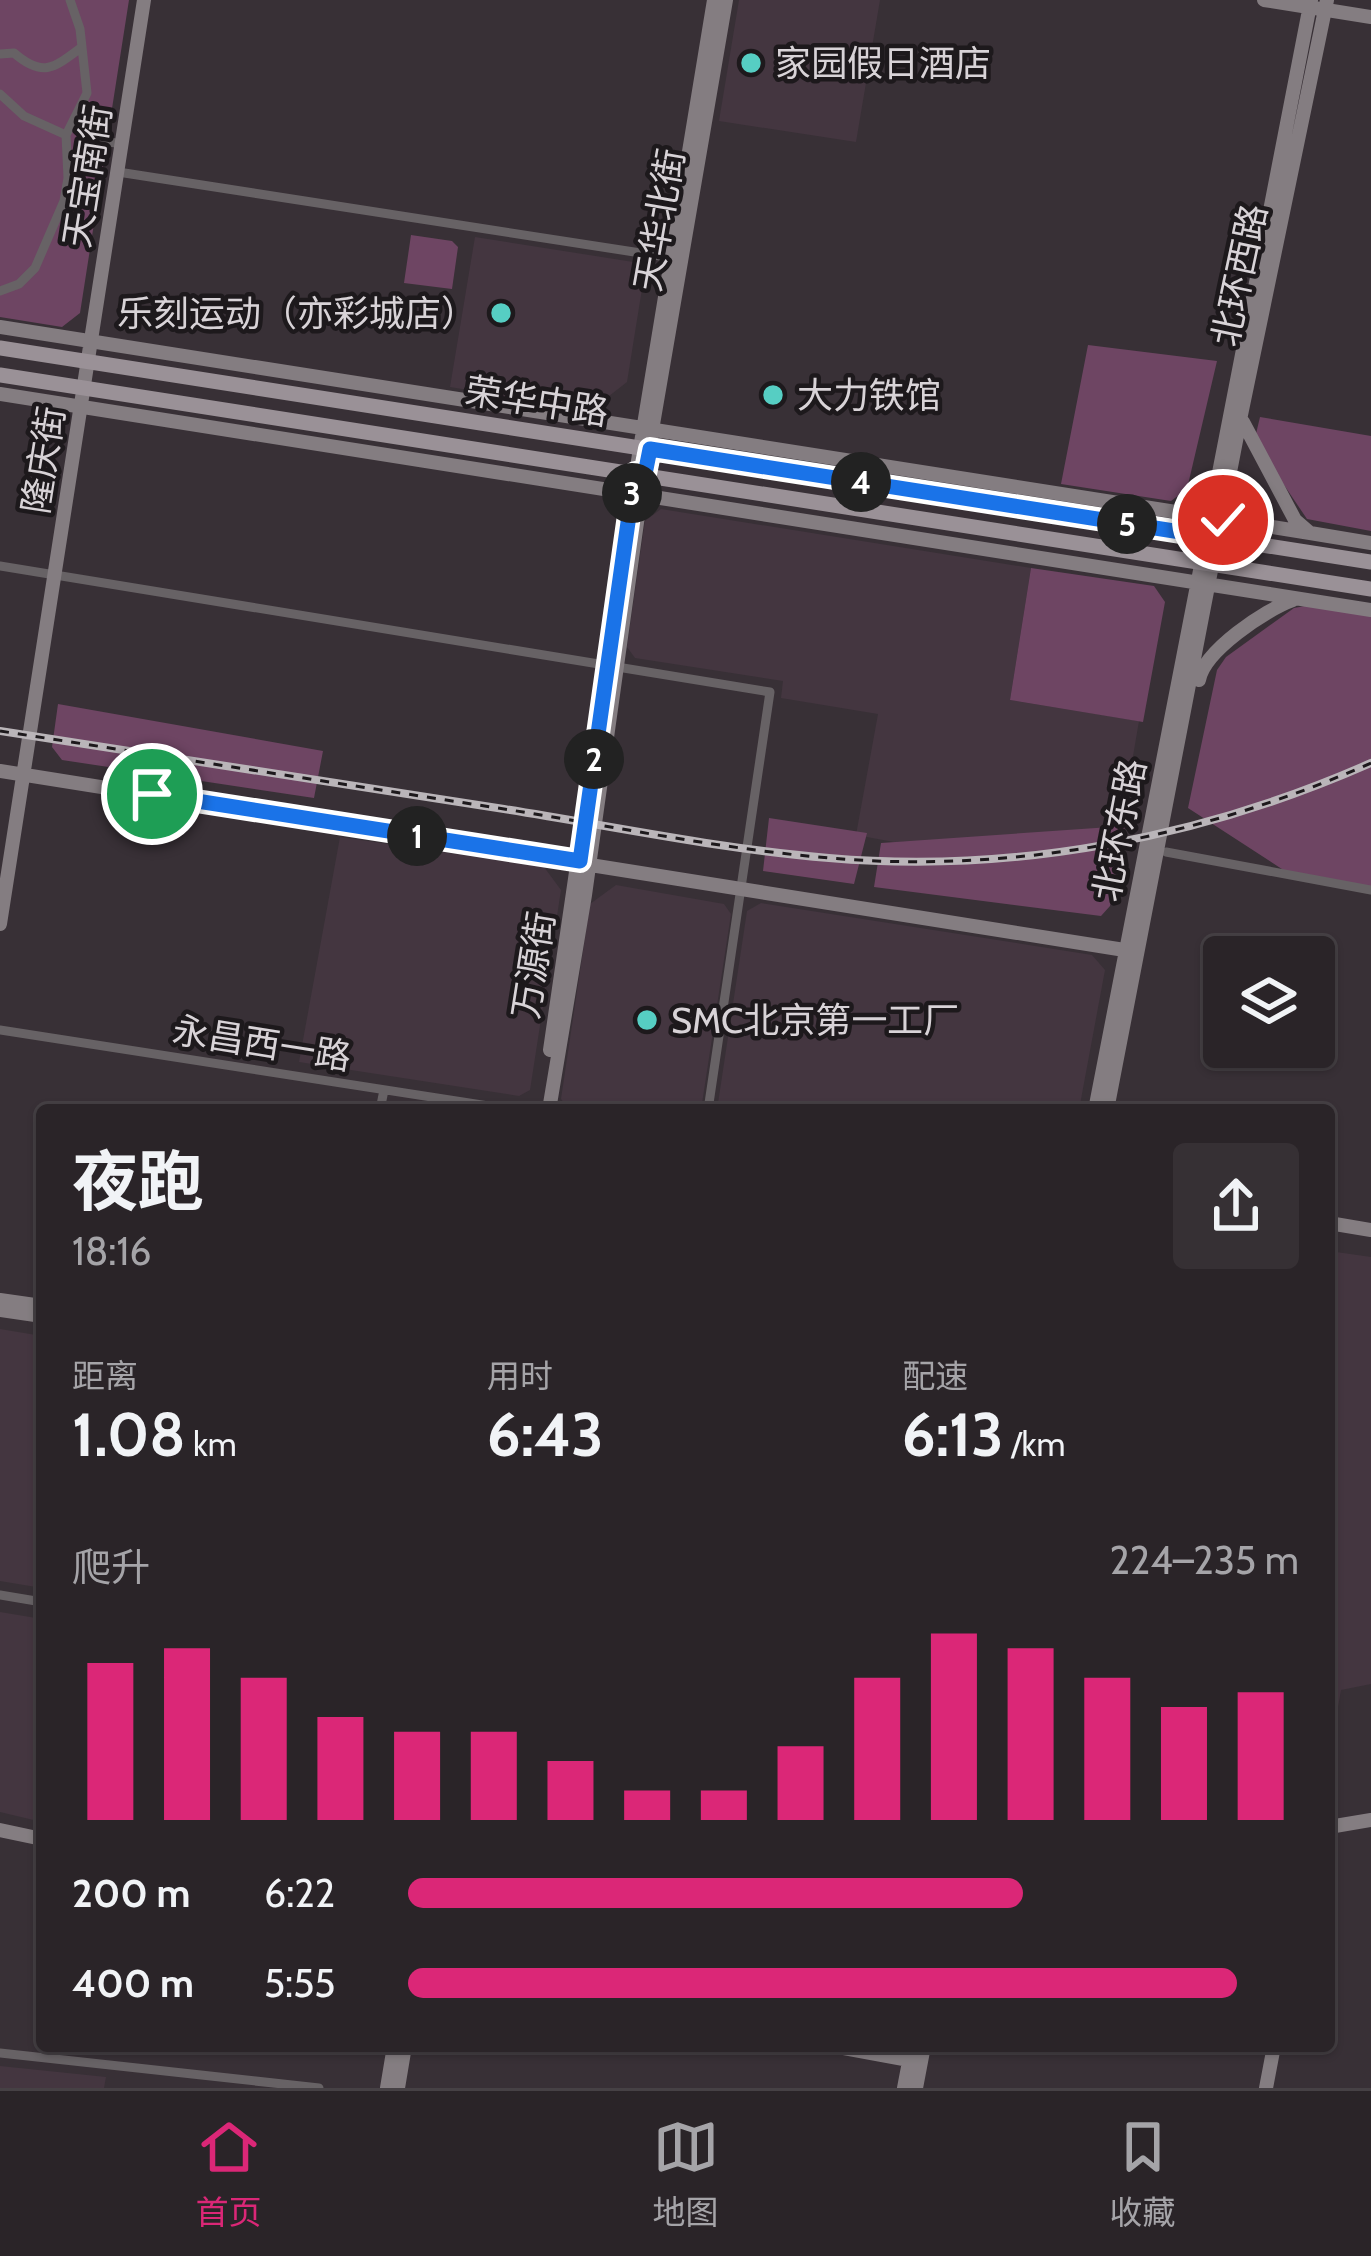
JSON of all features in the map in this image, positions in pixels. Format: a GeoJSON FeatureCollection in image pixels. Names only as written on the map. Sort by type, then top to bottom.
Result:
{"type":"FeatureCollection","features":[{"type":"Feature","properties":{"kind":"main road","name":"荣华中路"},"geometry":{"type":"LineString","coordinates":[[0,348],[1371,562]]}},
{"type":"Feature","properties":{"kind":"main road","name":"荣华中路"},"geometry":{"type":"LineString","coordinates":[[0,375],[1371,589]]}},
{"type":"Feature","properties":{"kind":"street"},"geometry":{"type":"LineString","coordinates":[[68,178],[91,139],[92,122],[70,0]]}},
{"type":"Feature","properties":{"kind":"street","name":"天宝南街"},"geometry":{"type":"LineString","coordinates":[[89,362],[144,0]]}},
{"type":"Feature","properties":{"kind":"street","name":"天华北街"},"geometry":{"type":"LineString","coordinates":[[649,428],[714,0]]}},
{"type":"Feature","properties":{"kind":"street","name":"天华北街"},"geometry":{"type":"LineString","coordinates":[[640,474],[725,0]]}},
{"type":"Feature","properties":{"kind":"street"},"geometry":{"type":"LineString","coordinates":[[1264,0],[1318,4],[1371,17]]}},
{"type":"Feature","properties":{"kind":"street","name":"北环西路"},"geometry":{"type":"LineString","coordinates":[[1216,519],[1241,415],[1318,4]]}},
{"type":"Feature","properties":{"kind":"street","name":"北环西路"},"geometry":{"type":"LineString","coordinates":[[1208,562],[1318,4]]}},
{"type":"Feature","properties":{"kind":"street"},"geometry":{"type":"LineString","coordinates":[[0,54],[14,53],[29,67],[40,68],[64,63],[82,47]]}},
{"type":"Feature","properties":{"kind":"street"},"geometry":{"type":"LineString","coordinates":[[0,94],[24,116],[66,135]]}},
{"type":"Feature","properties":{"kind":"street"},"geometry":{"type":"LineString","coordinates":[[0,291],[19,284],[35,268],[64,201],[66,135],[87,96]]}},
{"type":"Feature","properties":{"kind":"street"},"geometry":{"type":"LineString","coordinates":[[91,139],[122,144]]}},
{"type":"Feature","properties":{"kind":"street"},"geometry":{"type":"LineString","coordinates":[[118,172],[674,258]]}},
{"type":"Feature","properties":{"kind":"street"},"geometry":{"type":"LineString","coordinates":[[0,327],[1371,543]]}},
{"type":"Feature","properties":{"kind":"street"},"geometry":{"type":"LineString","coordinates":[[213,360],[250,387]]}},
{"type":"Feature","properties":{"kind":"street","name":"隆庆街"},"geometry":{"type":"LineString","coordinates":[[0,924],[89,362]]}},
{"type":"Feature","properties":{"kind":"street"},"geometry":{"type":"LineString","coordinates":[[0,394],[1371,610]]}},
{"type":"Feature","properties":{"kind":"street"},"geometry":{"type":"LineString","coordinates":[[1241,415],[1246,433],[1295,520],[1310,532]]}},
{"type":"Feature","properties":{"kind":"street"},"geometry":{"type":"LineString","coordinates":[[766,447],[808,474]]}},
{"type":"Feature","properties":{"kind":"street"},"geometry":{"type":"LineString","coordinates":[[475,449],[505,472]]}},
{"type":"Feature","properties":{"kind":"street","name":"万源街"},"geometry":{"type":"LineString","coordinates":[[546,1104],[640,474]]}},
{"type":"Feature","properties":{"kind":"street"},"geometry":{"type":"LineString","coordinates":[[1026,537],[1059,560]]}},
{"type":"Feature","properties":{"kind":"street","name":"北环东路"},"geometry":{"type":"LineString","coordinates":[[1096,1104],[1208,562]]}},
{"type":"Feature","properties":{"kind":"street"},"geometry":{"type":"LineString","coordinates":[[0,566],[770,692],[709,1104]]}},
{"type":"Feature","properties":{"kind":"street","name":"北环东路"},"geometry":{"type":"LineString","coordinates":[[1108,1104],[1131,951],[1154,866],[1204,582]]}},
{"type":"Feature","properties":{"kind":"street"},"geometry":{"type":"LineString","coordinates":[[1154,866],[1166,851],[1201,668],[1209,656],[1276,606],[1298,598]]}},
{"type":"Feature","properties":{"kind":"street"},"geometry":{"type":"LineString","coordinates":[[0,771],[1131,951]]}},
{"type":"Feature","properties":{"kind":"street"},"geometry":{"type":"LineString","coordinates":[[1166,851],[1371,890]]}},
{"type":"Feature","properties":{"kind":"street","name":"永昌西一路"},"geometry":{"type":"LineString","coordinates":[[0,1030],[476,1104]]}},
{"type":"Feature","properties":{"kind":"street"},"geometry":{"type":"LineString","coordinates":[[381,1104],[384,1090]]}},
{"type":"Feature","properties":{"kind":"street"},"geometry":{"type":"LineString","coordinates":[[1335,1224],[1371,1230]]}},
{"type":"Feature","properties":{"kind":"street"},"geometry":{"type":"LineString","coordinates":[[0,1300],[36,1305]]}},
{"type":"Feature","properties":{"kind":"street"},"geometry":{"type":"LineString","coordinates":[[0,1310],[36,1315]]}},
{"type":"Feature","properties":{"kind":"street"},"geometry":{"type":"LineString","coordinates":[[0,1595],[36,1601]]}},
{"type":"Feature","properties":{"kind":"street"},"geometry":{"type":"LineString","coordinates":[[1335,1826],[1371,1820]]}},
{"type":"Feature","properties":{"kind":"street"},"geometry":{"type":"LineString","coordinates":[[0,1830],[36,1838]]}},
{"type":"Feature","properties":{"kind":"street"},"geometry":{"type":"LineString","coordinates":[[388,2088],[393,2052]]}},
{"type":"Feature","properties":{"kind":"street"},"geometry":{"type":"LineString","coordinates":[[398,2088],[404,2052]]}},
{"type":"Feature","properties":{"kind":"street"},"geometry":{"type":"LineString","coordinates":[[916,2088],[923,2052]]}},
{"type":"Feature","properties":{"kind":"street"},"geometry":{"type":"LineString","coordinates":[[1266,2088],[1273,2052]]}},
{"type":"Feature","properties":{"kind":"street"},"geometry":{"type":"LineString","coordinates":[[0,2053],[319,2088]]}},
{"type":"Feature","properties":{"kind":"street"},"geometry":{"type":"LineString","coordinates":[[904,2088],[910,2053]]}},
{"type":"Feature","properties":{"kind":"shaded area"},"geometry":{"type":"Polygon","coordinates":[[[0,0],[129,0],[80,313],[62,327],[0,317],[0,0]]]}},
{"type":"Feature","properties":{"kind":"shaded area"},"geometry":{"type":"Polygon","coordinates":[[[739,0],[880,0],[856,142],[719,121],[739,0]]]}},
{"type":"Feature","properties":{"kind":"shaded area"},"geometry":{"type":"Polygon","coordinates":[[[411,235],[452,241],[458,247],[452,289],[404,283],[411,235]]]}},
{"type":"Feature","properties":{"kind":"shaded area"},"geometry":{"type":"Polygon","coordinates":[[[475,237],[646,264],[627,382],[591,410],[450,387],[475,237]]]}},
{"type":"Feature","properties":{"kind":"shaded area"},"geometry":{"type":"Polygon","coordinates":[[[1088,345],[1217,361],[1187,489],[1171,501],[1061,484],[1088,345]]]}},
{"type":"Feature","properties":{"kind":"shaded area"},"geometry":{"type":"Polygon","coordinates":[[[1260,417],[1371,436],[1371,531],[1307,519],[1257,445],[1260,417]]]}},
{"type":"Feature","properties":{"kind":"shaded area"},"geometry":{"type":"Polygon","coordinates":[[[661,509],[1031,568],[1010,700],[1139,721],[1121,826],[939,841],[894,842],[856,835],[878,714],[781,698],[783,681],[635,658],[627,647],[645,521],[661,509]]]}},
{"type":"Feature","properties":{"kind":"shaded area"},"geometry":{"type":"Polygon","coordinates":[[[1031,568],[1154,586],[1165,602],[1143,722],[1010,700],[1031,568]]]}},
{"type":"Feature","properties":{"kind":"shaded area"},"geometry":{"type":"Polygon","coordinates":[[[1294,608],[1371,616],[1371,887],[1288,873],[1188,808],[1217,670],[1226,657],[1294,608]]]}},
{"type":"Feature","properties":{"kind":"shaded area"},"geometry":{"type":"Polygon","coordinates":[[[58,704],[323,751],[314,798],[62,760],[52,747],[58,704]]]}},
{"type":"Feature","properties":{"kind":"shaded area"},"geometry":{"type":"Polygon","coordinates":[[[769,818],[867,833],[854,884],[763,871],[769,818]]]}},
{"type":"Feature","properties":{"kind":"shaded area"},"geometry":{"type":"Polygon","coordinates":[[[1125,826],[1110,906],[1101,916],[874,887],[881,843],[1125,826]]]}},
{"type":"Feature","properties":{"kind":"shaded area"},"geometry":{"type":"Polygon","coordinates":[[[340,837],[544,867],[561,890],[530,1090],[519,1096],[299,1062],[340,837]]]}},
{"type":"Feature","properties":{"kind":"shaded area","name":"SMC北京第一工厂"},"geometry":{"type":"Polygon","coordinates":[[[616,885],[724,904],[731,914],[702,1104],[565,1104],[561,1099],[590,904],[616,885]]]}},
{"type":"Feature","properties":{"kind":"shaded area"},"geometry":{"type":"Polygon","coordinates":[[[761,903],[1092,955],[1105,970],[1080,1104],[718,1104],[747,911],[761,903]]]}},
{"type":"Feature","properties":{"kind":"shaded area"},"geometry":{"type":"Polygon","coordinates":[[[1335,1252],[1371,1257],[1371,1684],[1341,1690],[1337,1713],[1335,1252]]]}},
{"type":"Feature","properties":{"kind":"shaded area"},"geometry":{"type":"Polygon","coordinates":[[[0,1329],[36,1335],[36,1587],[0,1581],[0,1329]]]}},
{"type":"Feature","properties":{"kind":"shaded area"},"geometry":{"type":"Polygon","coordinates":[[[0,1612],[36,1618],[36,1821],[0,1812],[0,1612]]]}},
{"type":"Feature","properties":{"kind":"shaded area"},"geometry":{"type":"Polygon","coordinates":[[[0,2066],[106,2077],[104,2088],[0,2088],[0,2066]]]}},
{"type":"Feature","properties":{"kind":"railway"},"geometry":{"type":"LineString","coordinates":[[0,731],[747,849],[899,862],[1037,855],[1106,845],[1241,812],[1371,763]]}},
{"type":"Feature","properties":{"kind":"place","name":"家园假日酒店"},"geometry":{"type":"Point","coordinates":[751,63]}},
{"type":"Feature","properties":{"kind":"place","name":"乐刻运动（亦彩城店）"},"geometry":{"type":"Point","coordinates":[501,313]}},
{"type":"Feature","properties":{"kind":"place","name":"大力铁馆"},"geometry":{"type":"Point","coordinates":[773,395]}},
{"type":"Feature","properties":{"kind":"place","name":"SMC北京第一工厂"},"geometry":{"type":"Point","coordinates":[647,1020]}},
{"type":"Feature","properties":{"kind":"route"},"geometry":{"type":"LineString","coordinates":[[152,794],[580,861],[635,473],[645,474],[650,449],[1206,536],[1210,518],[1223,520]]}}]}
